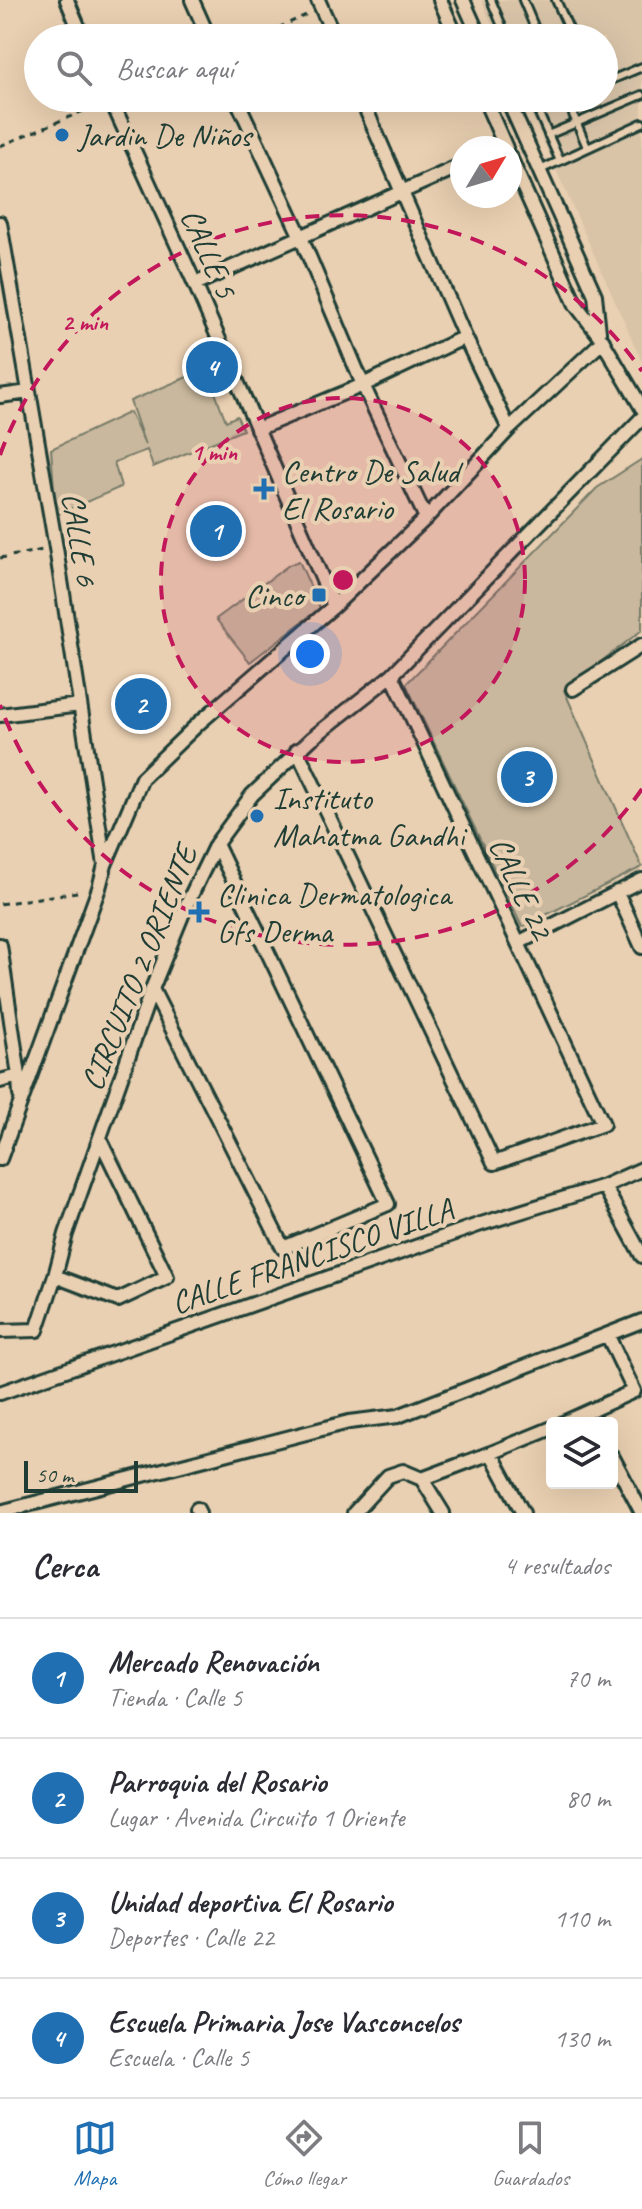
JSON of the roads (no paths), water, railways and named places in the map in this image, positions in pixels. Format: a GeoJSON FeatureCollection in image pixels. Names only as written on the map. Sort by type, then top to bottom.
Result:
{"type":"FeatureCollection","features":[{"type":"Feature","properties":{"kind":"street"},"geometry":{"type":"LineString","coordinates":[[67,0],[77,24]]}},
{"type":"Feature","properties":{"kind":"street"},"geometry":{"type":"LineString","coordinates":[[192,0],[203,24]]}},
{"type":"Feature","properties":{"kind":"street"},"geometry":{"type":"LineString","coordinates":[[440,0],[451,24]]}},
{"type":"Feature","properties":{"kind":"street"},"geometry":{"type":"LineString","coordinates":[[463,0],[474,24]]}},
{"type":"Feature","properties":{"kind":"street"},"geometry":{"type":"LineString","coordinates":[[320,4],[329,24]]}},
{"type":"Feature","properties":{"kind":"street","name":"CALLE 5"},"geometry":{"type":"LineString","coordinates":[[116,112],[195,284],[334,606]]}},
{"type":"Feature","properties":{"kind":"street"},"geometry":{"type":"LineString","coordinates":[[243,112],[300,235],[363,385],[426,518]]}},
{"type":"Feature","properties":{"kind":"street"},"geometry":{"type":"LineString","coordinates":[[367,112],[465,337],[509,429]]}},
{"type":"Feature","properties":{"kind":"street"},"geometry":{"type":"LineString","coordinates":[[490,112],[499,136]]}},
{"type":"Feature","properties":{"kind":"street"},"geometry":{"type":"LineString","coordinates":[[513,112],[595,295],[601,338]]}},
{"type":"Feature","properties":{"kind":"street"},"geometry":{"type":"LineString","coordinates":[[195,284],[450,170]]}},
{"type":"Feature","properties":{"kind":"street"},"geometry":{"type":"LineString","coordinates":[[522,187],[576,305],[601,338],[642,408]]}},
{"type":"Feature","properties":{"kind":"street","name":"CALLE 6"},"geometry":{"type":"LineString","coordinates":[[0,223],[56,548],[105,865]]}},
{"type":"Feature","properties":{"kind":"street"},"geometry":{"type":"LineString","coordinates":[[257,429],[363,385],[465,337]]}},
{"type":"Feature","properties":{"kind":"street"},"geometry":{"type":"LineString","coordinates":[[0,1159],[105,865],[142,778],[199,723],[334,606],[426,518],[509,429],[601,338]]}},
{"type":"Feature","properties":{"kind":"street"},"geometry":{"type":"LineString","coordinates":[[0,396],[29,392]]}},
{"type":"Feature","properties":{"kind":"street","name":"CIRCUITO 2 ORIENTE"},"geometry":{"type":"LineString","coordinates":[[0,1331],[37,1330],[66,1234],[152,989],[185,908],[216,844],[252,795],[297,750],[392,675],[642,418]]}},
{"type":"Feature","properties":{"kind":"street"},"geometry":{"type":"LineString","coordinates":[[573,689],[642,645]]}},
{"type":"Feature","properties":{"kind":"street","name":"CALLE 22"},"geometry":{"type":"LineString","coordinates":[[297,750],[494,1163],[603,1124],[392,675]]}},
{"type":"Feature","properties":{"kind":"street"},"geometry":{"type":"LineString","coordinates":[[0,715],[80,705]]}},
{"type":"Feature","properties":{"kind":"street"},"geometry":{"type":"LineString","coordinates":[[152,989],[283,1248],[388,1204],[216,844]]}},
{"type":"Feature","properties":{"kind":"street"},"geometry":{"type":"LineString","coordinates":[[518,943],[642,880]]}},
{"type":"Feature","properties":{"kind":"street"},"geometry":{"type":"LineString","coordinates":[[617,892],[642,947]]}},
{"type":"Feature","properties":{"kind":"street"},"geometry":{"type":"LineString","coordinates":[[0,945],[20,1103]]}},
{"type":"Feature","properties":{"kind":"street"},"geometry":{"type":"LineString","coordinates":[[0,1081],[19,1076]]}},
{"type":"Feature","properties":{"kind":"street"},"geometry":{"type":"LineString","coordinates":[[55,1276],[118,1300],[167,1277],[100,1139]]}},
{"type":"Feature","properties":{"kind":"street","name":"CALLE FRANCISCO VILLA"},"geometry":{"type":"LineString","coordinates":[[0,1393],[481,1224],[604,1186],[642,1169]]}},
{"type":"Feature","properties":{"kind":"street"},"geometry":{"type":"LineString","coordinates":[[604,1186],[642,1256]]}},
{"type":"Feature","properties":{"kind":"street"},"geometry":{"type":"LineString","coordinates":[[0,1512],[349,1422],[398,1416],[642,1321]]}},
{"type":"Feature","properties":{"kind":"street"},"geometry":{"type":"LineString","coordinates":[[594,1417],[634,1391],[608,1336]]}},
{"type":"Feature","properties":{"kind":"street"},"geometry":{"type":"LineString","coordinates":[[422,1479],[546,1430]]}},
{"type":"Feature","properties":{"kind":"street"},"geometry":{"type":"LineString","coordinates":[[491,1453],[523,1513]]}},
{"type":"Feature","properties":{"kind":"street"},"geometry":{"type":"LineString","coordinates":[[618,1467],[642,1513]]}},
{"type":"Feature","properties":{"kind":"street"},"geometry":{"type":"LineString","coordinates":[[354,1513],[388,1476],[403,1471],[422,1479],[443,1513]]}},
{"type":"Feature","properties":{"kind":"lane"},"geometry":{"type":"LineString","coordinates":[[491,0],[501,24]]}},
{"type":"Feature","properties":{"kind":"lane"},"geometry":{"type":"LineString","coordinates":[[523,0],[533,24]]}},
{"type":"Feature","properties":{"kind":"lane"},"geometry":{"type":"LineString","coordinates":[[556,0],[567,24]]}},
{"type":"Feature","properties":{"kind":"lane"},"geometry":{"type":"LineString","coordinates":[[618,77],[642,67]]}},
{"type":"Feature","properties":{"kind":"lane"},"geometry":{"type":"LineString","coordinates":[[618,105],[642,95]]}},
{"type":"Feature","properties":{"kind":"lane"},"geometry":{"type":"LineString","coordinates":[[538,112],[560,161]]}},
{"type":"Feature","properties":{"kind":"lane"},"geometry":{"type":"LineString","coordinates":[[572,112],[587,147]]}},
{"type":"Feature","properties":{"kind":"lane"},"geometry":{"type":"LineString","coordinates":[[548,135],[603,112]]}},
{"type":"Feature","properties":{"kind":"lane"},"geometry":{"type":"LineString","coordinates":[[539,170],[642,123]]}},
{"type":"Feature","properties":{"kind":"place","name":"Jardin De Niños"},"geometry":{"type":"Point","coordinates":[62,135]}},
{"type":"Feature","properties":{"kind":"place","name":"Escuela Primaria Jose Vasconcelos"},"geometry":{"type":"Point","coordinates":[212,367]}},
{"type":"Feature","properties":{"kind":"place","name":"Centro De Salud El Rosario"},"geometry":{"type":"Point","coordinates":[264,489]}},
{"type":"Feature","properties":{"kind":"place","name":"Mercado Renovación"},"geometry":{"type":"Point","coordinates":[216,531]}},
{"type":"Feature","properties":{"kind":"place","name":"Cinco"},"geometry":{"type":"Point","coordinates":[319,595]}},
{"type":"Feature","properties":{"kind":"place","name":"Parroquia del Rosario"},"geometry":{"type":"Point","coordinates":[141,704]}},
{"type":"Feature","properties":{"kind":"place","name":"Unidad deportiva El Rosario"},"geometry":{"type":"Point","coordinates":[527,777]}},
{"type":"Feature","properties":{"kind":"place","name":"Instituto Mahatma Gandhi"},"geometry":{"type":"Point","coordinates":[257,816]}},
{"type":"Feature","properties":{"kind":"place","name":"Clinica Dermatologica Gfs Derma"},"geometry":{"type":"Point","coordinates":[199,912]}}]}
